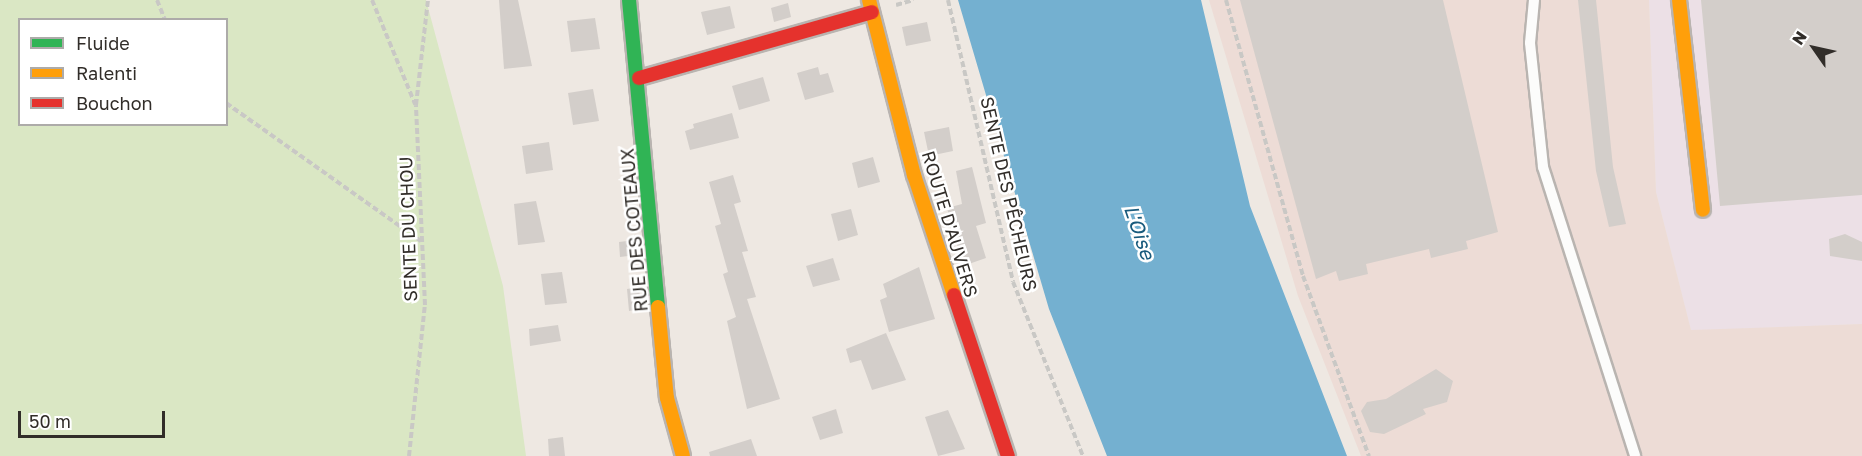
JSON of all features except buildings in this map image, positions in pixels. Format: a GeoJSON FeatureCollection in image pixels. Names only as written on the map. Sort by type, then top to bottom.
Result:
{"type":"FeatureCollection","features":[{"type":"Feature","properties":{"kind":"street","name":"RUE DES COTEAUX"},"geometry":{"type":"LineString","coordinates":[[629,0],[639,78],[667,398],[683,456]]}},
{"type":"Feature","properties":{"kind":"street"},"geometry":{"type":"LineString","coordinates":[[1679,0],[1703,210]]}},
{"type":"Feature","properties":{"kind":"street"},"geometry":{"type":"LineString","coordinates":[[639,78],[870,6]]}},
{"type":"Feature","properties":{"kind":"street","name":"ROUTE D'AUVERS"},"geometry":{"type":"LineString","coordinates":[[870,6],[914,175],[1008,456]]}},
{"type":"Feature","properties":{"kind":"lane"},"geometry":{"type":"LineString","coordinates":[[1534,0],[1530,43],[1543,167],[1635,456]]}},
{"type":"Feature","properties":{"kind":"path"},"geometry":{"type":"LineString","coordinates":[[157,0],[164,18]]}},
{"type":"Feature","properties":{"kind":"path"},"geometry":{"type":"LineString","coordinates":[[372,0],[416,105]]}},
{"type":"Feature","properties":{"kind":"path","name":"SENTE DU CHOU"},"geometry":{"type":"LineString","coordinates":[[409,456],[425,305],[416,105],[428,0]]}},
{"type":"Feature","properties":{"kind":"path","name":"SENTE DES PÊCHEURS"},"geometry":{"type":"LineString","coordinates":[[948,0],[1013,282],[1083,456]]}},
{"type":"Feature","properties":{"kind":"path"},"geometry":{"type":"LineString","coordinates":[[1226,0],[1303,276],[1369,456]]}},
{"type":"Feature","properties":{"kind":"path"},"geometry":{"type":"LineString","coordinates":[[228,104],[422,242]]}},
{"type":"Feature","properties":{"kind":"shaded area"},"geometry":{"type":"Polygon","coordinates":[[[1209,0],[1649,0],[1656,192],[1691,330],[1862,324],[1862,456],[1361,456],[1298,296],[1209,0]]]}},
{"type":"Feature","properties":{"kind":"shaded area"},"geometry":{"type":"Polygon","coordinates":[[[1649,0],[1862,0],[1862,324],[1691,331],[1656,192],[1649,0]]]}},
{"type":"Feature","properties":{"kind":"green space"},"geometry":{"type":"Polygon","coordinates":[[[0,0],[426,0],[503,286],[526,456],[0,456],[0,0]]]}},
{"type":"Feature","properties":{"kind":"water","name":"L'Oise"},"geometry":{"type":"Polygon","coordinates":[[[958,0],[1201,0],[1250,206],[1347,456],[1107,456],[1049,309],[958,0]]]}},
{"type":"Feature","properties":{"kind":"traffic: fast"},"geometry":{"type":"LineString","coordinates":[[629,0],[658,307]]}},
{"type":"Feature","properties":{"kind":"traffic: slow"},"geometry":{"type":"LineString","coordinates":[[869,0],[914,175],[954,295]]}},
{"type":"Feature","properties":{"kind":"traffic: slow"},"geometry":{"type":"LineString","coordinates":[[1679,0],[1703,210]]}},
{"type":"Feature","properties":{"kind":"traffic: slow"},"geometry":{"type":"LineString","coordinates":[[658,307],[667,398],[683,456]]}},
{"type":"Feature","properties":{"kind":"traffic: jam"},"geometry":{"type":"LineString","coordinates":[[639,78],[872,12]]}},
{"type":"Feature","properties":{"kind":"traffic: jam"},"geometry":{"type":"LineString","coordinates":[[954,295],[1008,456]]}}]}
